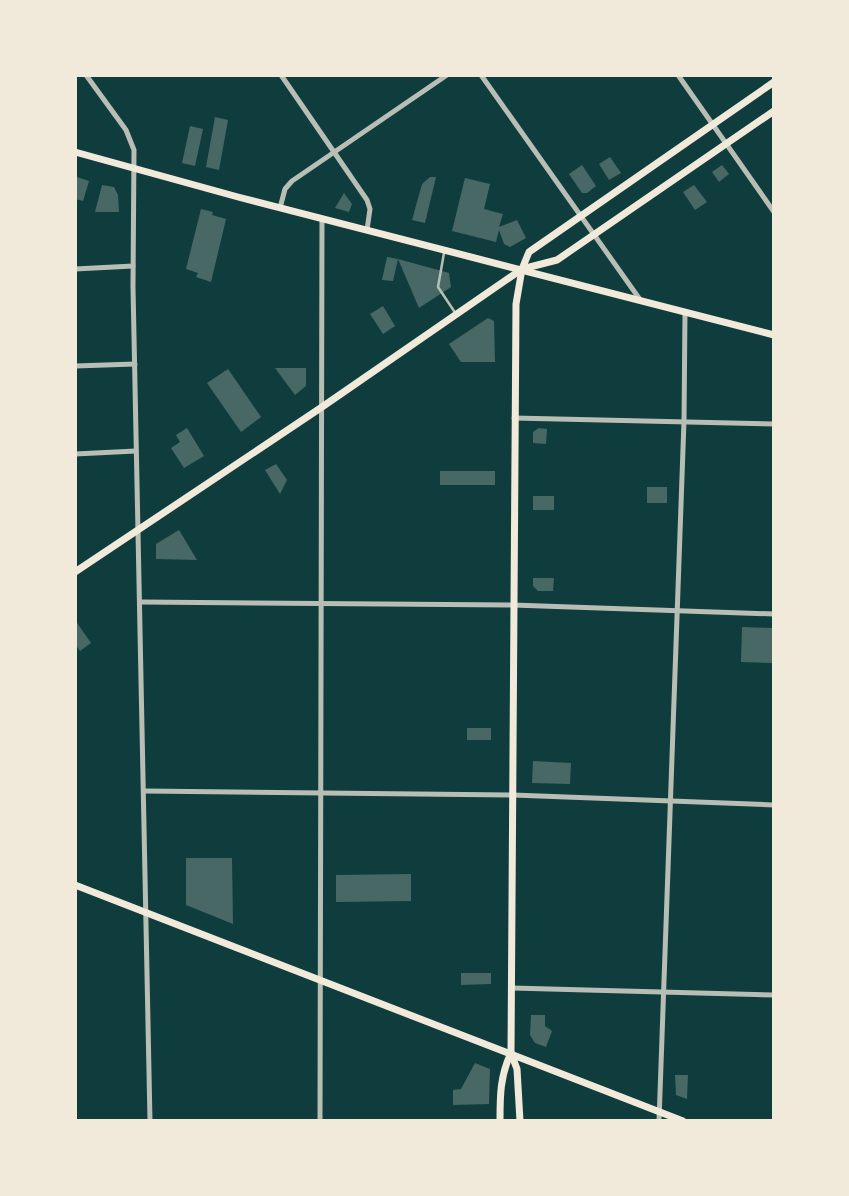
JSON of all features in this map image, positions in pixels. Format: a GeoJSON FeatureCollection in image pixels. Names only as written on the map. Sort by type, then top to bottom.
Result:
{"type":"FeatureCollection","features":[{"type":"Feature","properties":{"kind":"main road"},"geometry":{"type":"LineString","coordinates":[[520,1121],[517,1069],[511,1053],[514,418],[516,304],[522,269],[529,252],[580,214],[774,82]]}},
{"type":"Feature","properties":{"kind":"main road"},"geometry":{"type":"LineString","coordinates":[[75,572],[522,269],[557,260],[774,111]]}},
{"type":"Feature","properties":{"kind":"main road"},"geometry":{"type":"LineString","coordinates":[[75,152],[280,208],[774,335]]}},
{"type":"Feature","properties":{"kind":"main road"},"geometry":{"type":"LineString","coordinates":[[75,885],[511,1053],[660,1116],[683,1121]]}},
{"type":"Feature","properties":{"kind":"main road"},"geometry":{"type":"LineString","coordinates":[[500,1121],[503,1070],[511,1053]]}},
{"type":"Feature","properties":{"kind":"street"},"geometry":{"type":"LineString","coordinates":[[86,75],[132,140],[134,150],[136,451],[150,1121]]}},
{"type":"Feature","properties":{"kind":"street"},"geometry":{"type":"LineString","coordinates":[[281,75],[367,200],[370,209],[366,230]]}},
{"type":"Feature","properties":{"kind":"street"},"geometry":{"type":"LineString","coordinates":[[280,208],[285,189],[292,181],[447,75]]}},
{"type":"Feature","properties":{"kind":"street"},"geometry":{"type":"LineString","coordinates":[[481,75],[642,301]]}},
{"type":"Feature","properties":{"kind":"street"},"geometry":{"type":"LineString","coordinates":[[678,75],[774,212]]}},
{"type":"Feature","properties":{"kind":"street"},"geometry":{"type":"LineString","coordinates":[[320,1121],[322,218]]}},
{"type":"Feature","properties":{"kind":"street"},"geometry":{"type":"LineString","coordinates":[[75,269],[133,266]]}},
{"type":"Feature","properties":{"kind":"street"},"geometry":{"type":"LineString","coordinates":[[660,1116],[684,421],[685,312]]}},
{"type":"Feature","properties":{"kind":"street"},"geometry":{"type":"LineString","coordinates":[[75,366],[135,364]]}},
{"type":"Feature","properties":{"kind":"street"},"geometry":{"type":"LineString","coordinates":[[514,418],[774,424]]}},
{"type":"Feature","properties":{"kind":"street"},"geometry":{"type":"LineString","coordinates":[[75,454],[136,451]]}},
{"type":"Feature","properties":{"kind":"street"},"geometry":{"type":"LineString","coordinates":[[141,602],[513,605],[774,614]]}},
{"type":"Feature","properties":{"kind":"street"},"geometry":{"type":"LineString","coordinates":[[145,792],[513,795],[774,805]]}},
{"type":"Feature","properties":{"kind":"street"},"geometry":{"type":"LineString","coordinates":[[512,988],[774,995]]}},
{"type":"Feature","properties":{"kind":"lane"},"geometry":{"type":"LineString","coordinates":[[445,250],[438,287],[456,314]]}},
{"type":"Feature","properties":{"kind":"building"},"geometry":{"type":"Polygon","coordinates":[[[215,117],[228,120],[219,170],[206,167],[215,117]]]}},
{"type":"Feature","properties":{"kind":"building"},"geometry":{"type":"Polygon","coordinates":[[[190,126],[203,129],[195,166],[182,163],[190,126]]]}},
{"type":"Feature","properties":{"kind":"building"},"geometry":{"type":"Polygon","coordinates":[[[610,157],[621,173],[609,180],[599,164],[610,157]]]}},
{"type":"Feature","properties":{"kind":"building"},"geometry":{"type":"Polygon","coordinates":[[[582,165],[596,186],[587,193],[582,193],[569,174],[582,165]]]}},
{"type":"Feature","properties":{"kind":"building"},"geometry":{"type":"Polygon","coordinates":[[[722,165],[729,174],[719,182],[712,172],[722,165]]]}},
{"type":"Feature","properties":{"kind":"building"},"geometry":{"type":"Polygon","coordinates":[[[77,177],[89,181],[83,201],[75,199],[77,177]]]}},
{"type":"Feature","properties":{"kind":"building"},"geometry":{"type":"Polygon","coordinates":[[[430,177],[436,177],[425,223],[412,220],[422,184],[430,177]]]}},
{"type":"Feature","properties":{"kind":"building"},"geometry":{"type":"Polygon","coordinates":[[[465,178],[490,184],[484,209],[503,214],[499,227],[517,220],[526,238],[510,247],[504,244],[499,230],[496,242],[452,231],[465,178]]]}},
{"type":"Feature","properties":{"kind":"building"},"geometry":{"type":"Polygon","coordinates":[[[102,185],[114,187],[118,195],[119,212],[95,212],[102,185]]]}},
{"type":"Feature","properties":{"kind":"building"},"geometry":{"type":"Polygon","coordinates":[[[694,185],[707,202],[695,210],[683,192],[694,185]]]}},
{"type":"Feature","properties":{"kind":"building"},"geometry":{"type":"Polygon","coordinates":[[[344,193],[352,204],[349,212],[335,208],[344,193]]]}},
{"type":"Feature","properties":{"kind":"building"},"geometry":{"type":"Polygon","coordinates":[[[201,209],[226,219],[211,282],[196,277],[198,273],[186,269],[201,209]]]}},
{"type":"Feature","properties":{"kind":"building"},"geometry":{"type":"Polygon","coordinates":[[[387,257],[398,259],[393,281],[382,280],[387,257]]]}},
{"type":"Feature","properties":{"kind":"building"},"geometry":{"type":"Polygon","coordinates":[[[398,259],[449,273],[451,287],[419,308],[398,259]]]}},
{"type":"Feature","properties":{"kind":"building"},"geometry":{"type":"Polygon","coordinates":[[[383,306],[395,326],[383,334],[370,314],[383,306]]]}},
{"type":"Feature","properties":{"kind":"building"},"geometry":{"type":"Polygon","coordinates":[[[488,318],[494,321],[495,362],[461,362],[449,344],[488,318]]]}},
{"type":"Feature","properties":{"kind":"building"},"geometry":{"type":"Polygon","coordinates":[[[275,368],[306,368],[306,386],[295,395],[275,368]]]}},
{"type":"Feature","properties":{"kind":"building"},"geometry":{"type":"Polygon","coordinates":[[[228,369],[261,417],[241,432],[207,383],[228,369]]]}},
{"type":"Feature","properties":{"kind":"building"},"geometry":{"type":"Polygon","coordinates":[[[187,428],[204,456],[184,468],[171,448],[180,442],[176,435],[187,428]]]}},
{"type":"Feature","properties":{"kind":"building"},"geometry":{"type":"Polygon","coordinates":[[[539,428],[547,429],[546,444],[533,443],[533,432],[539,428]]]}},
{"type":"Feature","properties":{"kind":"building"},"geometry":{"type":"Polygon","coordinates":[[[276,464],[287,480],[280,494],[265,470],[276,464]]]}},
{"type":"Feature","properties":{"kind":"building"},"geometry":{"type":"Polygon","coordinates":[[[440,471],[495,471],[495,485],[440,485],[440,471]]]}},
{"type":"Feature","properties":{"kind":"building"},"geometry":{"type":"Polygon","coordinates":[[[647,487],[667,487],[667,503],[647,503],[647,487]]]}},
{"type":"Feature","properties":{"kind":"building"},"geometry":{"type":"Polygon","coordinates":[[[533,496],[554,496],[554,510],[533,510],[533,496]]]}},
{"type":"Feature","properties":{"kind":"building"},"geometry":{"type":"Polygon","coordinates":[[[179,530],[197,560],[156,559],[156,544],[179,530]]]}},
{"type":"Feature","properties":{"kind":"building"},"geometry":{"type":"Polygon","coordinates":[[[533,578],[554,578],[553,591],[538,591],[533,586],[533,578]]]}},
{"type":"Feature","properties":{"kind":"building"},"geometry":{"type":"Polygon","coordinates":[[[75,620],[91,643],[80,651],[75,644],[75,620]]]}},
{"type":"Feature","properties":{"kind":"building"},"geometry":{"type":"Polygon","coordinates":[[[742,627],[774,628],[774,663],[741,662],[742,627]]]}},
{"type":"Feature","properties":{"kind":"building"},"geometry":{"type":"Polygon","coordinates":[[[467,728],[491,728],[491,740],[467,740],[467,728]]]}},
{"type":"Feature","properties":{"kind":"building"},"geometry":{"type":"Polygon","coordinates":[[[533,761],[571,763],[570,784],[532,783],[533,761]]]}},
{"type":"Feature","properties":{"kind":"building"},"geometry":{"type":"Polygon","coordinates":[[[186,858],[232,858],[233,924],[186,905],[186,858]]]}},
{"type":"Feature","properties":{"kind":"building"},"geometry":{"type":"Polygon","coordinates":[[[411,874],[411,901],[336,902],[336,875],[411,874]]]}},
{"type":"Feature","properties":{"kind":"building"},"geometry":{"type":"Polygon","coordinates":[[[461,973],[491,973],[491,984],[461,985],[461,973]]]}},
{"type":"Feature","properties":{"kind":"building"},"geometry":{"type":"Polygon","coordinates":[[[531,1015],[545,1015],[545,1026],[552,1031],[546,1047],[535,1043],[530,1035],[531,1015]]]}},
{"type":"Feature","properties":{"kind":"building"},"geometry":{"type":"Polygon","coordinates":[[[475,1063],[490,1069],[489,1104],[453,1105],[453,1090],[461,1089],[475,1063]]]}},
{"type":"Feature","properties":{"kind":"building"},"geometry":{"type":"Polygon","coordinates":[[[675,1075],[688,1075],[687,1099],[676,1095],[675,1075]]]}}]}
